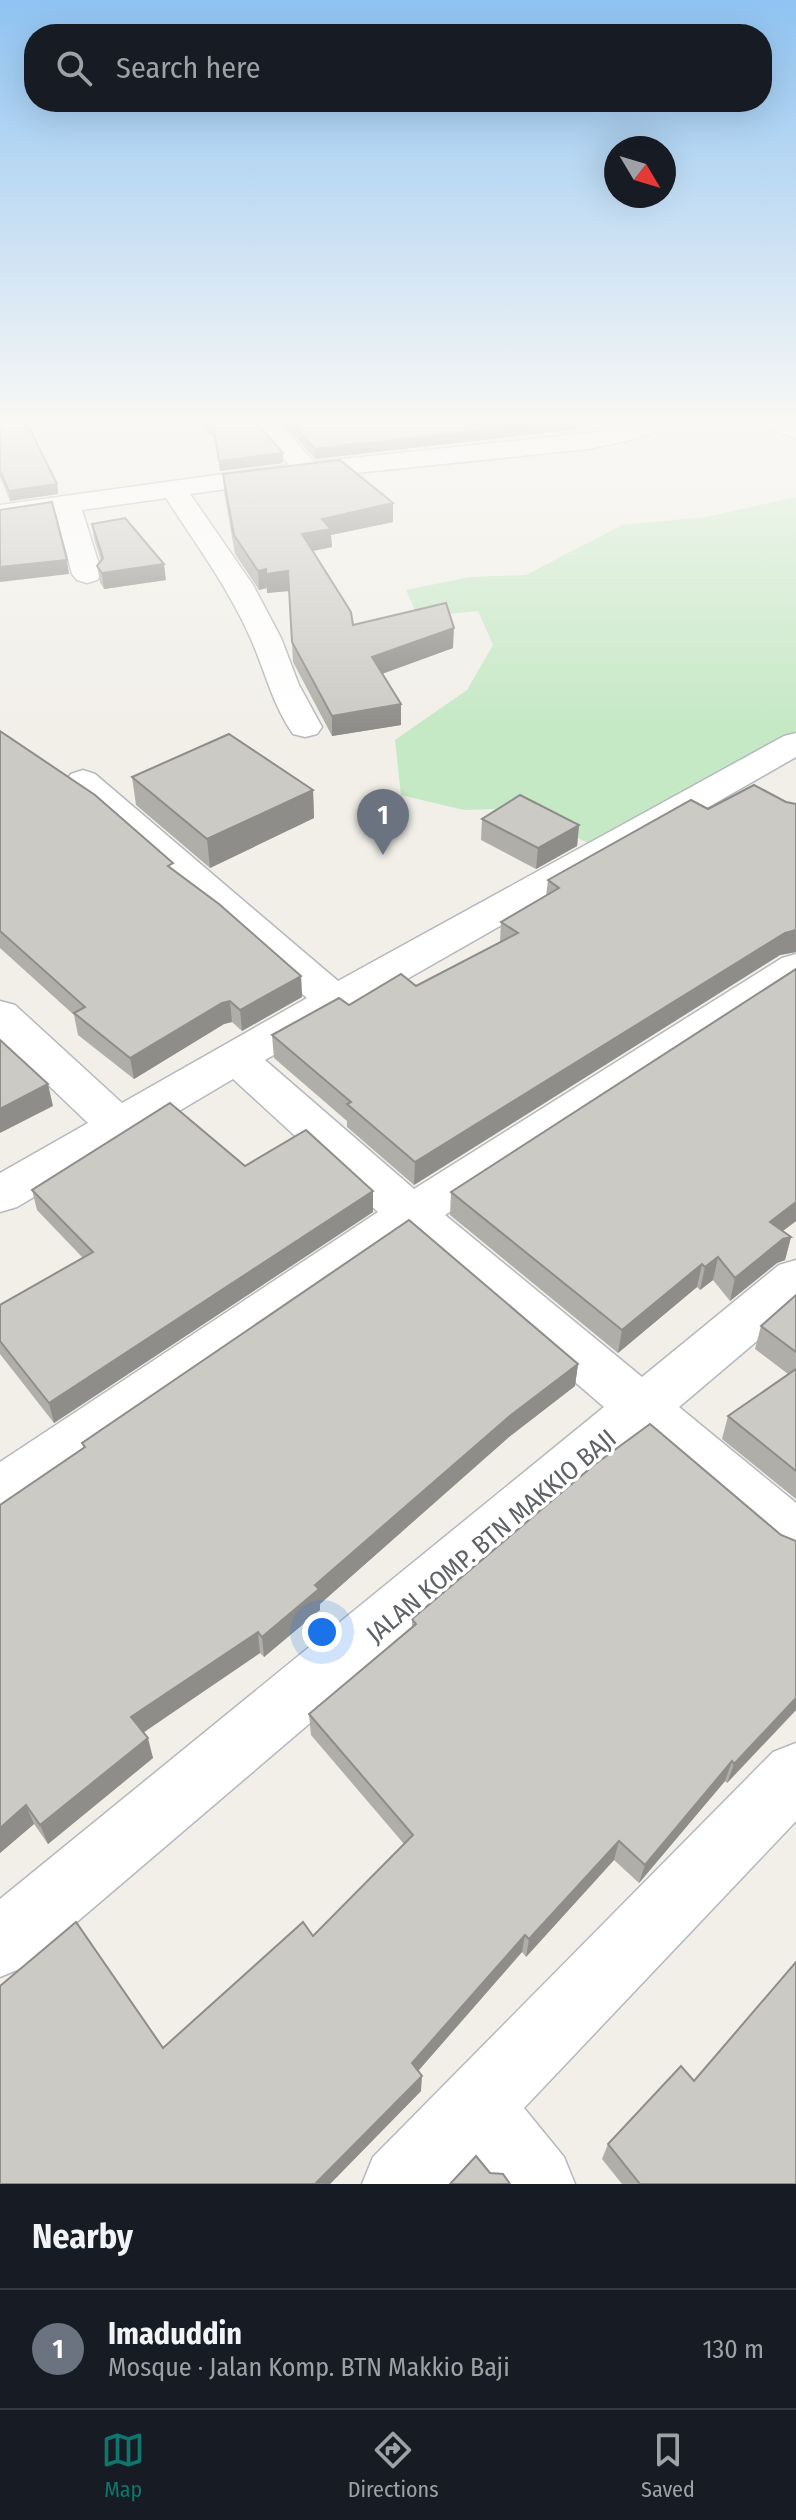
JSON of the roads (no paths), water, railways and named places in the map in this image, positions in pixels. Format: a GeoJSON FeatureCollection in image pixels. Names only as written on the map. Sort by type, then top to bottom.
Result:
{"type":"FeatureCollection","features":[{"type":"Feature","properties":{"kind":"street"},"geometry":{"type":"LineString","coordinates":[[73,524],[87,574]]}},
{"type":"Feature","properties":{"kind":"street"},"geometry":{"type":"LineString","coordinates":[[197,524],[238,585],[266,638],[283,685],[305,727]]}},
{"type":"Feature","properties":{"kind":"street"},"geometry":{"type":"LineString","coordinates":[[0,1195],[335,1000],[796,743]]}},
{"type":"Feature","properties":{"kind":"street"},"geometry":{"type":"LineString","coordinates":[[729,779],[769,800]]}},
{"type":"Feature","properties":{"kind":"street"},"geometry":{"type":"LineString","coordinates":[[83,781],[335,1000]]}},
{"type":"Feature","properties":{"kind":"street"},"geometry":{"type":"LineString","coordinates":[[0,1492],[411,1214],[796,967]]}},
{"type":"Feature","properties":{"kind":"street"},"geometry":{"type":"LineString","coordinates":[[0,1015],[119,1126]]}},
{"type":"Feature","properties":{"kind":"street"},"geometry":{"type":"LineString","coordinates":[[236,1058],[411,1214],[796,1537]]}},
{"type":"Feature","properties":{"kind":"street","name":"JALAN KOMP. BTN MAKKIO BAJI"},"geometry":{"type":"LineString","coordinates":[[0,1943],[796,1279]]}},
{"type":"Feature","properties":{"kind":"street"},"geometry":{"type":"LineString","coordinates":[[400,2184],[796,1775]]}},
{"type":"Feature","properties":{"kind":"street"},"geometry":{"type":"LineString","coordinates":[[476,2106],[537,2184]]}},
{"type":"Feature","properties":{"kind":"place","name":"Imaduddin"},"geometry":{"type":"Point","coordinates":[383,855]}}]}
